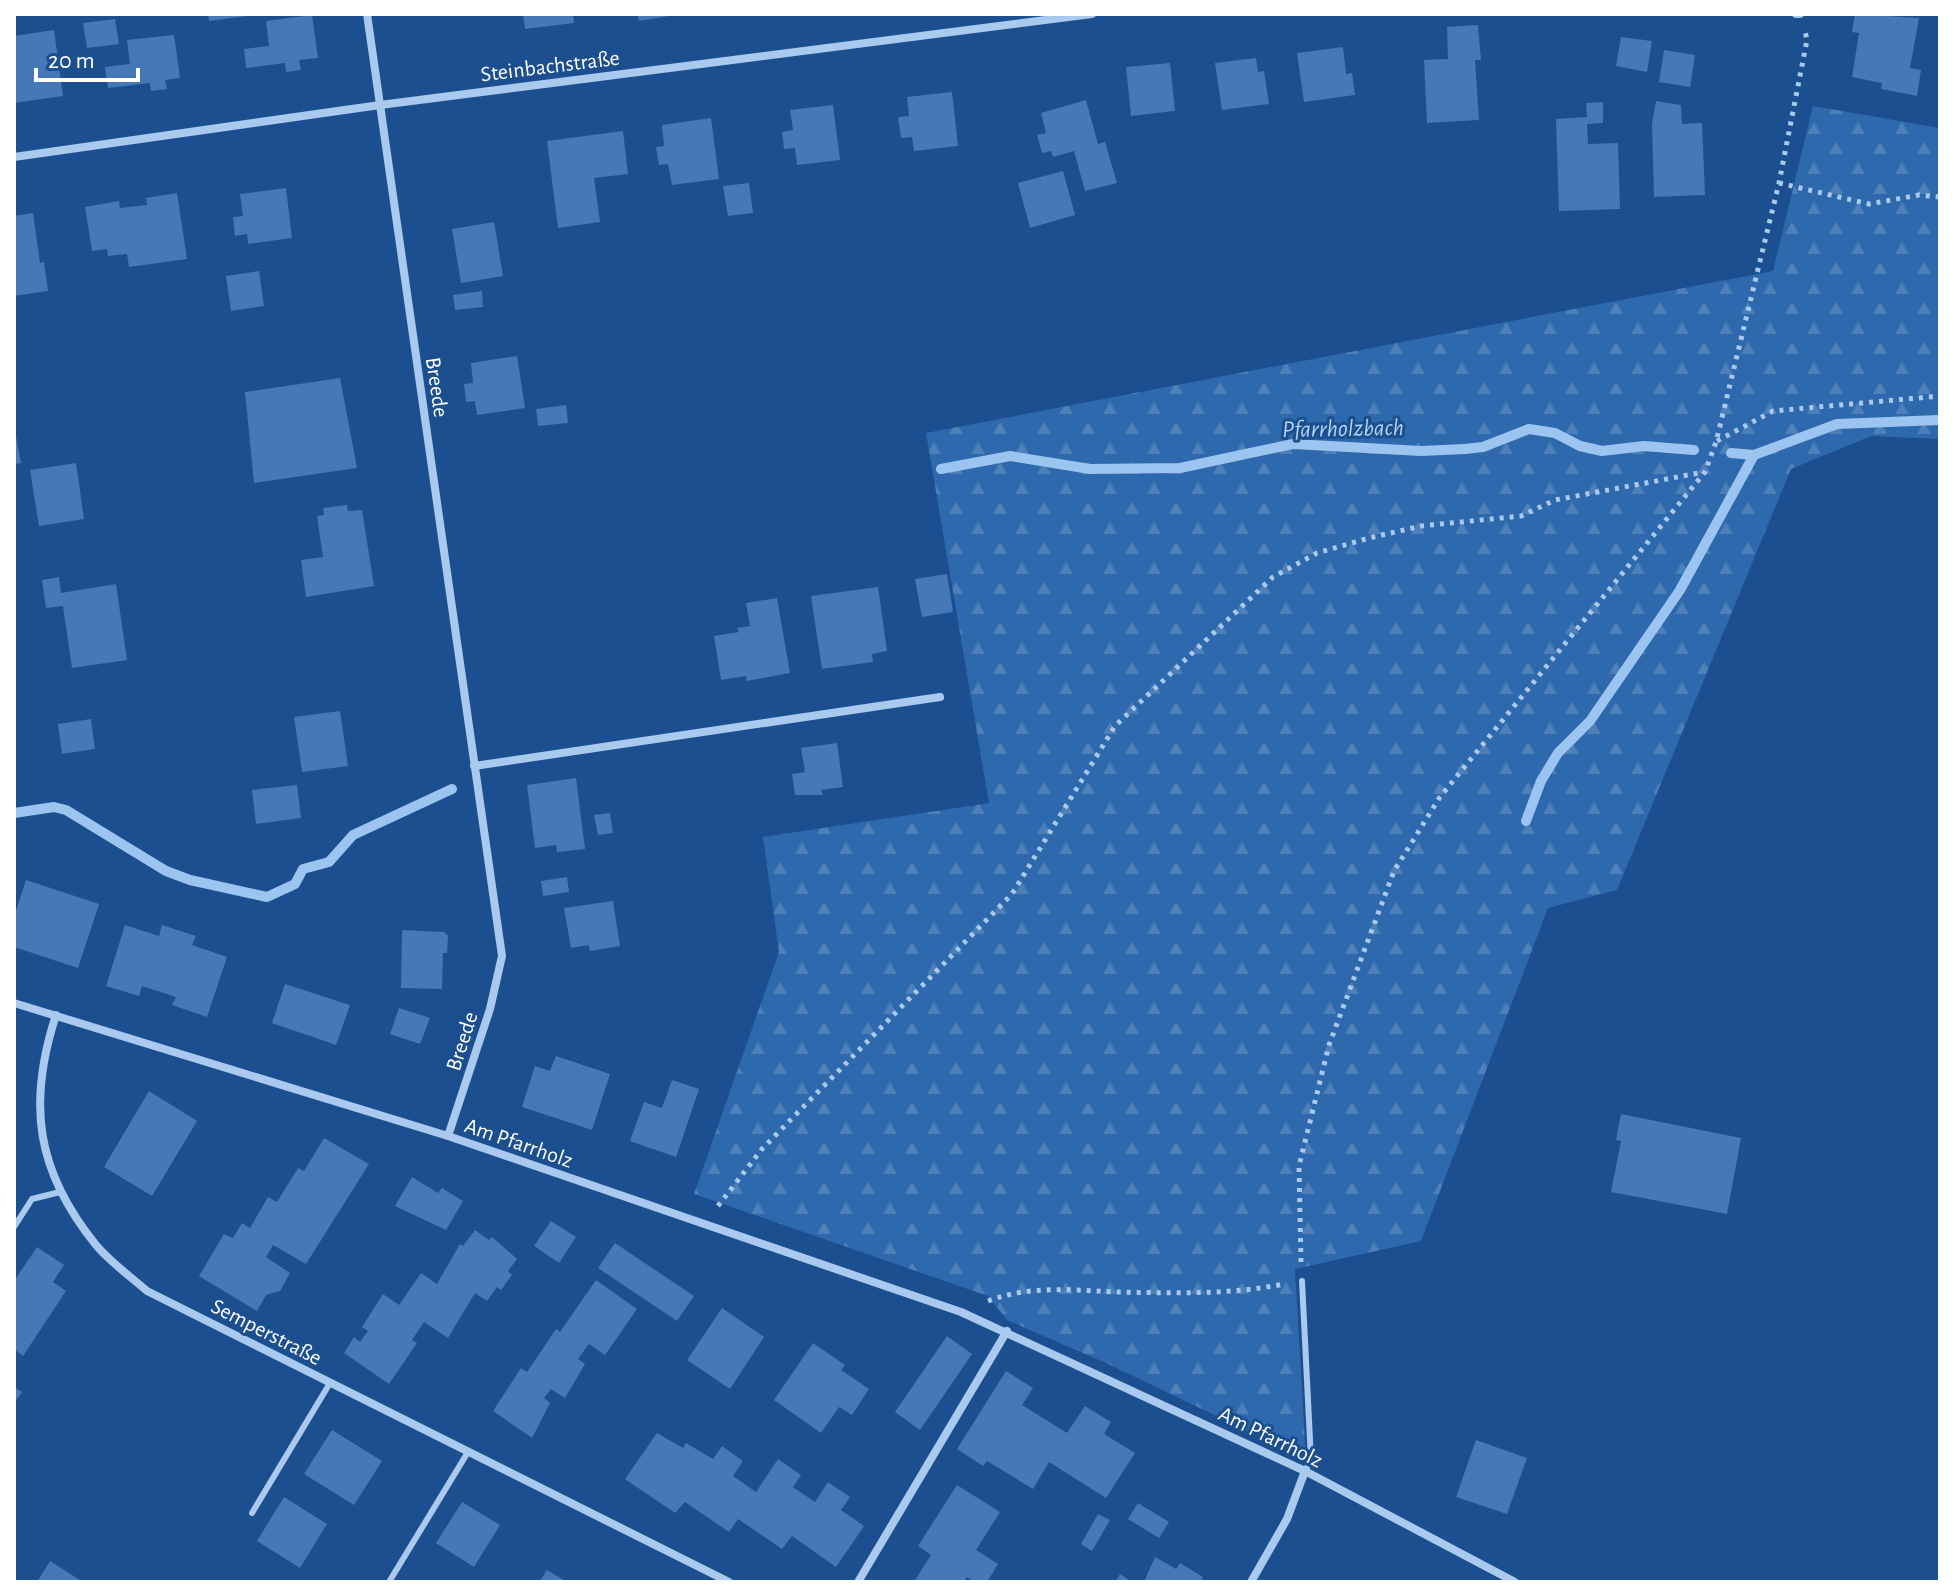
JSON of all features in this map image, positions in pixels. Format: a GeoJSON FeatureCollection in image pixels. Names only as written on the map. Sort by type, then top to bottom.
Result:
{"type":"FeatureCollection","features":[{"type":"Feature","properties":{"kind":"street","name":"Breede"},"geometry":{"type":"LineString","coordinates":[[367,14],[502,956],[490,1009],[448,1136]]}},
{"type":"Feature","properties":{"kind":"street","name":"Steinbachstraße"},"geometry":{"type":"LineString","coordinates":[[14,157],[380,105],[1092,14]]}},
{"type":"Feature","properties":{"kind":"street"},"geometry":{"type":"LineString","coordinates":[[474,766],[940,697]]}},
{"type":"Feature","properties":{"kind":"street","name":"Am Pfarrholz"},"geometry":{"type":"LineString","coordinates":[[14,1003],[448,1136],[961,1312],[1305,1471],[1515,1582]]}},
{"type":"Feature","properties":{"kind":"street","name":"Semperstraße"},"geometry":{"type":"LineString","coordinates":[[56,1015],[41,1060],[41,1137],[60,1192],[97,1246],[147,1291],[729,1582]]}},
{"type":"Feature","properties":{"kind":"street"},"geometry":{"type":"LineString","coordinates":[[858,1582],[1007,1331]]}},
{"type":"Feature","properties":{"kind":"street"},"geometry":{"type":"LineString","coordinates":[[1251,1582],[1287,1519],[1305,1471]]}},
{"type":"Feature","properties":{"kind":"lane"},"geometry":{"type":"LineString","coordinates":[[14,1227],[32,1199],[60,1192]]}},
{"type":"Feature","properties":{"kind":"lane"},"geometry":{"type":"LineString","coordinates":[[1302,1281],[1311,1460],[1305,1471]]}},
{"type":"Feature","properties":{"kind":"lane"},"geometry":{"type":"LineString","coordinates":[[252,1513],[330,1383]]}},
{"type":"Feature","properties":{"kind":"lane"},"geometry":{"type":"LineString","coordinates":[[389,1582],[468,1452]]}},
{"type":"Feature","properties":{"kind":"path"},"geometry":{"type":"LineString","coordinates":[[961,1312],[992,1299],[1034,1289],[1246,1291],[1302,1281],[1298,1225],[1299,1166],[1329,1045],[1394,871],[1440,797],[1705,472],[1716,442],[1779,183],[1807,40],[1799,14]]}},
{"type":"Feature","properties":{"kind":"path"},"geometry":{"type":"LineString","coordinates":[[1779,183],[1869,204],[1919,195],[1940,197]]}},
{"type":"Feature","properties":{"kind":"path"},"geometry":{"type":"LineString","coordinates":[[1716,442],[1773,411],[1940,396]]}},
{"type":"Feature","properties":{"kind":"path"},"geometry":{"type":"LineString","coordinates":[[705,1225],[762,1149],[1012,894],[1115,726],[1273,577],[1317,553],[1369,538],[1421,526],[1521,516],[1555,500],[1705,472]]}},
{"type":"Feature","properties":{"kind":"green space"},"geometry":{"type":"Polygon","coordinates":[[[1813,106],[1940,128],[1940,439],[1871,436],[1791,469],[1617,890],[1548,908],[1421,1241],[1295,1269],[1306,1459],[1106,1363],[1007,1320],[988,1296],[694,1194],[779,952],[763,837],[989,803],[926,433],[1773,271],[1813,106]]]}},
{"type":"Feature","properties":{"kind":"building"},"geometry":{"type":"Polygon","coordinates":[[[208,14],[246,14],[247,16],[209,21],[208,14]]]}},
{"type":"Feature","properties":{"kind":"building"},"geometry":{"type":"Polygon","coordinates":[[[523,14],[573,14],[574,23],[525,29],[523,14]]]}},
{"type":"Feature","properties":{"kind":"building"},"geometry":{"type":"Polygon","coordinates":[[[637,14],[669,14],[669,16],[639,21],[637,14]]]}},
{"type":"Feature","properties":{"kind":"building"},"geometry":{"type":"Polygon","coordinates":[[[1855,14],[1919,18],[1910,68],[1921,70],[1917,96],[1881,89],[1882,83],[1852,77],[1859,33],[1852,32],[1855,14]]]}},
{"type":"Feature","properties":{"kind":"building"},"geometry":{"type":"Polygon","coordinates":[[[312,15],[318,58],[299,60],[301,70],[286,72],[285,63],[246,68],[244,49],[269,46],[266,21],[312,15]]]}},
{"type":"Feature","properties":{"kind":"building"},"geometry":{"type":"Polygon","coordinates":[[[115,19],[119,44],[87,48],[83,23],[115,19]]]}},
{"type":"Feature","properties":{"kind":"building"},"geometry":{"type":"Polygon","coordinates":[[[1478,25],[1481,60],[1475,60],[1479,120],[1427,123],[1424,60],[1448,59],[1447,27],[1478,25]]]}},
{"type":"Feature","properties":{"kind":"building"},"geometry":{"type":"Polygon","coordinates":[[[54,30],[63,96],[14,103],[14,36],[54,30]]]}},
{"type":"Feature","properties":{"kind":"building"},"geometry":{"type":"Polygon","coordinates":[[[174,35],[180,78],[165,80],[167,89],[151,91],[150,83],[108,88],[105,67],[130,64],[127,40],[174,35]]]}},
{"type":"Feature","properties":{"kind":"building"},"geometry":{"type":"Polygon","coordinates":[[[1621,37],[1652,41],[1647,72],[1616,66],[1621,37]]]}},
{"type":"Feature","properties":{"kind":"building"},"geometry":{"type":"Polygon","coordinates":[[[1343,47],[1346,74],[1352,73],[1355,95],[1304,102],[1297,53],[1343,47]]]}},
{"type":"Feature","properties":{"kind":"building"},"geometry":{"type":"Polygon","coordinates":[[[1664,50],[1695,55],[1690,87],[1659,82],[1664,50]]]}},
{"type":"Feature","properties":{"kind":"building"},"geometry":{"type":"Polygon","coordinates":[[[1256,58],[1258,72],[1264,71],[1269,104],[1222,110],[1215,63],[1256,58]]]}},
{"type":"Feature","properties":{"kind":"building"},"geometry":{"type":"Polygon","coordinates":[[[1170,63],[1175,111],[1131,116],[1126,67],[1170,63]]]}},
{"type":"Feature","properties":{"kind":"building"},"geometry":{"type":"Polygon","coordinates":[[[952,92],[958,146],[914,151],[912,137],[901,138],[898,117],[909,116],[907,97],[952,92]]]}},
{"type":"Feature","properties":{"kind":"building"},"geometry":{"type":"Polygon","coordinates":[[[1086,100],[1098,144],[1105,142],[1117,183],[1085,191],[1074,151],[1053,157],[1051,151],[1042,153],[1037,135],[1046,133],[1041,113],[1086,100]]]}},
{"type":"Feature","properties":{"kind":"building"},"geometry":{"type":"Polygon","coordinates":[[[1656,101],[1681,105],[1682,124],[1702,123],[1705,195],[1654,197],[1652,124],[1656,101]]]}},
{"type":"Feature","properties":{"kind":"building"},"geometry":{"type":"Polygon","coordinates":[[[1603,102],[1603,123],[1587,124],[1588,144],[1618,143],[1620,209],[1559,211],[1556,119],[1587,117],[1586,103],[1603,102]]]}},
{"type":"Feature","properties":{"kind":"building"},"geometry":{"type":"Polygon","coordinates":[[[833,105],[840,160],[797,165],[795,148],[784,149],[782,132],[793,130],[790,110],[833,105]]]}},
{"type":"Feature","properties":{"kind":"building"},"geometry":{"type":"Polygon","coordinates":[[[711,118],[719,179],[672,185],[668,164],[659,165],[656,147],[664,146],[662,125],[711,118]]]}},
{"type":"Feature","properties":{"kind":"building"},"geometry":{"type":"Polygon","coordinates":[[[623,131],[628,174],[594,178],[600,222],[558,228],[547,141],[623,131]]]}},
{"type":"Feature","properties":{"kind":"building"},"geometry":{"type":"Polygon","coordinates":[[[1063,171],[1075,215],[1030,228],[1018,183],[1063,171]]]}},
{"type":"Feature","properties":{"kind":"building"},"geometry":{"type":"Polygon","coordinates":[[[749,183],[753,213],[728,216],[723,186],[749,183]]]}},
{"type":"Feature","properties":{"kind":"building"},"geometry":{"type":"Polygon","coordinates":[[[286,188],[292,238],[248,244],[247,234],[235,236],[233,217],[243,216],[240,194],[286,188]]]}},
{"type":"Feature","properties":{"kind":"building"},"geometry":{"type":"Polygon","coordinates":[[[177,193],[187,259],[129,267],[127,254],[108,256],[107,249],[92,251],[85,207],[119,201],[120,208],[147,205],[146,198],[177,193]]]}},
{"type":"Feature","properties":{"kind":"building"},"geometry":{"type":"Polygon","coordinates":[[[33,213],[40,263],[44,262],[48,291],[14,296],[14,216],[33,213]]]}},
{"type":"Feature","properties":{"kind":"building"},"geometry":{"type":"Polygon","coordinates":[[[494,222],[503,276],[461,283],[452,229],[494,222]]]}},
{"type":"Feature","properties":{"kind":"building"},"geometry":{"type":"Polygon","coordinates":[[[259,271],[264,306],[231,311],[226,276],[259,271]]]}},
{"type":"Feature","properties":{"kind":"building"},"geometry":{"type":"Polygon","coordinates":[[[482,291],[483,307],[455,310],[453,295],[482,291]]]}},
{"type":"Feature","properties":{"kind":"building"},"geometry":{"type":"Polygon","coordinates":[[[517,356],[525,408],[477,415],[475,401],[466,402],[464,384],[473,383],[471,363],[517,356]]]}},
{"type":"Feature","properties":{"kind":"building"},"geometry":{"type":"Polygon","coordinates":[[[340,378],[357,468],[254,483],[245,392],[340,378]]]}},
{"type":"Feature","properties":{"kind":"building"},"geometry":{"type":"Polygon","coordinates":[[[566,405],[568,423],[538,426],[536,409],[566,405]]]}},
{"type":"Feature","properties":{"kind":"building"},"geometry":{"type":"Polygon","coordinates":[[[14,425],[21,463],[14,464],[14,425]]]}},
{"type":"Feature","properties":{"kind":"building"},"geometry":{"type":"Polygon","coordinates":[[[76,463],[84,519],[39,526],[30,470],[76,463]]]}},
{"type":"Feature","properties":{"kind":"building"},"geometry":{"type":"Polygon","coordinates":[[[347,505],[348,511],[362,510],[374,586],[306,597],[301,560],[323,557],[317,516],[324,515],[323,508],[347,505]]]}},
{"type":"Feature","properties":{"kind":"building"},"geometry":{"type":"Polygon","coordinates":[[[947,574],[953,612],[922,617],[915,579],[947,574]]]}},
{"type":"Feature","properties":{"kind":"building"},"geometry":{"type":"Polygon","coordinates":[[[59,577],[61,593],[116,584],[127,660],[72,668],[63,606],[46,608],[42,580],[59,577]]]}},
{"type":"Feature","properties":{"kind":"building"},"geometry":{"type":"Polygon","coordinates":[[[878,587],[887,651],[872,654],[873,662],[822,669],[811,596],[878,587]]]}},
{"type":"Feature","properties":{"kind":"building"},"geometry":{"type":"Polygon","coordinates":[[[777,598],[790,673],[747,681],[746,676],[721,680],[714,636],[739,632],[737,628],[750,626],[746,603],[777,598]]]}},
{"type":"Feature","properties":{"kind":"building"},"geometry":{"type":"Polygon","coordinates":[[[340,711],[348,766],[302,772],[294,717],[340,711]]]}},
{"type":"Feature","properties":{"kind":"building"},"geometry":{"type":"Polygon","coordinates":[[[91,719],[95,749],[62,754],[58,724],[91,719]]]}},
{"type":"Feature","properties":{"kind":"building"},"geometry":{"type":"Polygon","coordinates":[[[837,743],[843,787],[821,790],[823,795],[795,795],[792,774],[805,772],[801,748],[837,743]]]}},
{"type":"Feature","properties":{"kind":"building"},"geometry":{"type":"Polygon","coordinates":[[[576,778],[585,849],[557,852],[556,845],[535,848],[527,785],[576,778]]]}},
{"type":"Feature","properties":{"kind":"building"},"geometry":{"type":"Polygon","coordinates":[[[297,785],[301,818],[256,824],[252,790],[297,785]]]}},
{"type":"Feature","properties":{"kind":"building"},"geometry":{"type":"Polygon","coordinates":[[[610,813],[613,833],[598,835],[594,815],[610,813]]]}},
{"type":"Feature","properties":{"kind":"building"},"geometry":{"type":"Polygon","coordinates":[[[567,877],[569,892],[543,896],[541,881],[567,877]]]}},
{"type":"Feature","properties":{"kind":"building"},"geometry":{"type":"Polygon","coordinates":[[[26,880],[99,904],[78,968],[14,947],[14,917],[26,880]]]}},
{"type":"Feature","properties":{"kind":"building"},"geometry":{"type":"Polygon","coordinates":[[[613,901],[620,946],[590,951],[589,945],[571,948],[564,908],[613,901]]]}},
{"type":"Feature","properties":{"kind":"building"},"geometry":{"type":"Polygon","coordinates":[[[125,925],[159,936],[162,925],[196,936],[192,945],[227,957],[207,1017],[172,1005],[176,997],[142,986],[139,996],[106,986],[125,925]]]}},
{"type":"Feature","properties":{"kind":"building"},"geometry":{"type":"Polygon","coordinates":[[[402,930],[444,932],[448,936],[447,953],[443,953],[442,989],[401,988],[402,930]]]}},
{"type":"Feature","properties":{"kind":"building"},"geometry":{"type":"Polygon","coordinates":[[[285,984],[350,1005],[336,1045],[272,1023],[285,984]]]}},
{"type":"Feature","properties":{"kind":"building"},"geometry":{"type":"Polygon","coordinates":[[[399,1008],[430,1018],[420,1044],[390,1034],[399,1008]]]}},
{"type":"Feature","properties":{"kind":"building"},"geometry":{"type":"Polygon","coordinates":[[[556,1056],[610,1074],[592,1130],[522,1107],[535,1066],[550,1071],[556,1056]]]}},
{"type":"Feature","properties":{"kind":"building"},"geometry":{"type":"Polygon","coordinates":[[[672,1080],[699,1089],[676,1157],[630,1141],[644,1102],[662,1108],[672,1080]]]}},
{"type":"Feature","properties":{"kind":"building"},"geometry":{"type":"Polygon","coordinates":[[[149,1091],[197,1121],[152,1196],[104,1167],[149,1091]]]}},
{"type":"Feature","properties":{"kind":"building"},"geometry":{"type":"Polygon","coordinates":[[[1621,1114],[1741,1138],[1727,1214],[1611,1192],[1621,1141],[1616,1140],[1621,1114]]]}},
{"type":"Feature","properties":{"kind":"building"},"geometry":{"type":"Polygon","coordinates":[[[324,1138],[369,1164],[306,1264],[273,1245],[266,1257],[290,1273],[280,1291],[266,1295],[257,1311],[199,1276],[224,1234],[233,1238],[242,1223],[250,1228],[268,1197],[277,1202],[298,1168],[304,1171],[324,1138]]]}},
{"type":"Feature","properties":{"kind":"building"},"geometry":{"type":"Polygon","coordinates":[[[412,1177],[438,1193],[442,1188],[463,1201],[446,1230],[395,1206],[412,1177]]]}},
{"type":"Feature","properties":{"kind":"building"},"geometry":{"type":"Polygon","coordinates":[[[551,1221],[576,1237],[559,1263],[534,1246],[551,1221]]]}},
{"type":"Feature","properties":{"kind":"building"},"geometry":{"type":"Polygon","coordinates":[[[475,1230],[489,1240],[492,1237],[517,1259],[508,1271],[512,1275],[501,1290],[497,1287],[487,1301],[475,1293],[448,1338],[424,1322],[412,1340],[417,1343],[389,1384],[344,1353],[354,1337],[360,1342],[368,1331],[362,1327],[383,1294],[399,1305],[421,1273],[437,1284],[460,1244],[463,1246],[475,1230]]]}},
{"type":"Feature","properties":{"kind":"building"},"geometry":{"type":"Polygon","coordinates":[[[615,1243],[694,1296],[677,1321],[598,1268],[615,1243]]]}},
{"type":"Feature","properties":{"kind":"building"},"geometry":{"type":"Polygon","coordinates":[[[37,1247],[64,1265],[53,1282],[66,1291],[23,1356],[14,1349],[14,1281],[37,1247]]]}},
{"type":"Feature","properties":{"kind":"building"},"geometry":{"type":"Polygon","coordinates":[[[596,1280],[637,1309],[605,1355],[589,1344],[578,1359],[585,1364],[565,1398],[551,1389],[544,1398],[550,1403],[532,1438],[493,1411],[521,1368],[527,1372],[556,1329],[560,1332],[596,1280]]]}},
{"type":"Feature","properties":{"kind":"building"},"geometry":{"type":"Polygon","coordinates":[[[722,1308],[764,1337],[730,1389],[687,1360],[722,1308]]]}},
{"type":"Feature","properties":{"kind":"building"},"geometry":{"type":"Polygon","coordinates":[[[947,1336],[972,1354],[920,1430],[895,1412],[947,1336]]]}},
{"type":"Feature","properties":{"kind":"building"},"geometry":{"type":"Polygon","coordinates":[[[813,1343],[845,1365],[841,1370],[869,1389],[852,1415],[839,1407],[821,1433],[774,1400],[813,1343]]]}},
{"type":"Feature","properties":{"kind":"building"},"geometry":{"type":"Polygon","coordinates":[[[1006,1371],[1033,1388],[1022,1405],[1067,1433],[1085,1406],[1111,1422],[1104,1434],[1135,1453],[1106,1498],[1049,1462],[1033,1489],[987,1461],[983,1466],[957,1449],[1006,1371]]]}},
{"type":"Feature","properties":{"kind":"building"},"geometry":{"type":"Polygon","coordinates":[[[14,1387],[22,1392],[14,1403],[14,1387]]]}},
{"type":"Feature","properties":{"kind":"building"},"geometry":{"type":"Polygon","coordinates":[[[332,1430],[382,1461],[354,1505],[304,1474],[332,1430]]]}},
{"type":"Feature","properties":{"kind":"building"},"geometry":{"type":"Polygon","coordinates":[[[657,1433],[683,1448],[686,1443],[713,1459],[722,1446],[743,1461],[733,1476],[756,1492],[778,1459],[801,1475],[793,1487],[815,1502],[828,1482],[850,1497],[841,1510],[864,1526],[836,1567],[792,1536],[782,1549],[738,1519],[729,1532],[685,1502],[675,1513],[625,1479],[657,1433]]]}},
{"type":"Feature","properties":{"kind":"building"},"geometry":{"type":"Polygon","coordinates":[[[1476,1440],[1527,1458],[1507,1514],[1456,1497],[1476,1440]]]}},
{"type":"Feature","properties":{"kind":"building"},"geometry":{"type":"Polygon","coordinates":[[[957,1485],[1000,1512],[976,1550],[998,1564],[987,1582],[974,1582],[967,1577],[964,1582],[914,1582],[931,1555],[918,1546],[957,1485]]]}},
{"type":"Feature","properties":{"kind":"building"},"geometry":{"type":"Polygon","coordinates":[[[284,1497],[327,1524],[300,1568],[257,1541],[284,1497]]]}},
{"type":"Feature","properties":{"kind":"building"},"geometry":{"type":"Polygon","coordinates":[[[462,1502],[500,1525],[474,1567],[436,1543],[462,1502]]]}},
{"type":"Feature","properties":{"kind":"building"},"geometry":{"type":"Polygon","coordinates":[[[1138,1503],[1169,1522],[1159,1538],[1128,1519],[1138,1503]]]}},
{"type":"Feature","properties":{"kind":"building"},"geometry":{"type":"Polygon","coordinates":[[[1098,1514],[1110,1520],[1092,1551],[1081,1544],[1098,1514]]]}},
{"type":"Feature","properties":{"kind":"building"},"geometry":{"type":"Polygon","coordinates":[[[1155,1557],[1176,1569],[1180,1563],[1203,1577],[1201,1582],[1144,1582],[1155,1557]]]}},
{"type":"Feature","properties":{"kind":"building"},"geometry":{"type":"Polygon","coordinates":[[[50,1561],[83,1582],[37,1582],[50,1561]]]}},
{"type":"Feature","properties":{"kind":"building"},"geometry":{"type":"Polygon","coordinates":[[[547,1570],[567,1582],[539,1582],[547,1570]]]}},
{"type":"Feature","properties":{"kind":"building"},"geometry":{"type":"Polygon","coordinates":[[[1120,1574],[1132,1582],[1115,1582],[1120,1574]]]}},
{"type":"Feature","properties":{"kind":"waterway","name":"Pfarrholzbach"},"geometry":{"type":"LineString","coordinates":[[1731,453],[1754,455],[1837,424],[1940,420]]}},
{"type":"Feature","properties":{"kind":"waterway","name":"Pfarrholzbach"},"geometry":{"type":"LineString","coordinates":[[941,469],[1010,456],[1090,469],[1180,468],[1293,444],[1421,451],[1465,449],[1483,447],[1529,429],[1555,433],[1580,446],[1602,451],[1644,446],[1694,450]]}},
{"type":"Feature","properties":{"kind":"waterway"},"geometry":{"type":"LineString","coordinates":[[1526,821],[1541,781],[1558,753],[1590,721],[1680,590],[1754,455]]}},
{"type":"Feature","properties":{"kind":"waterway"},"geometry":{"type":"LineString","coordinates":[[14,813],[54,807],[66,810],[166,871],[190,880],[267,897],[295,884],[303,869],[329,862],[353,835],[452,789]]}}]}
